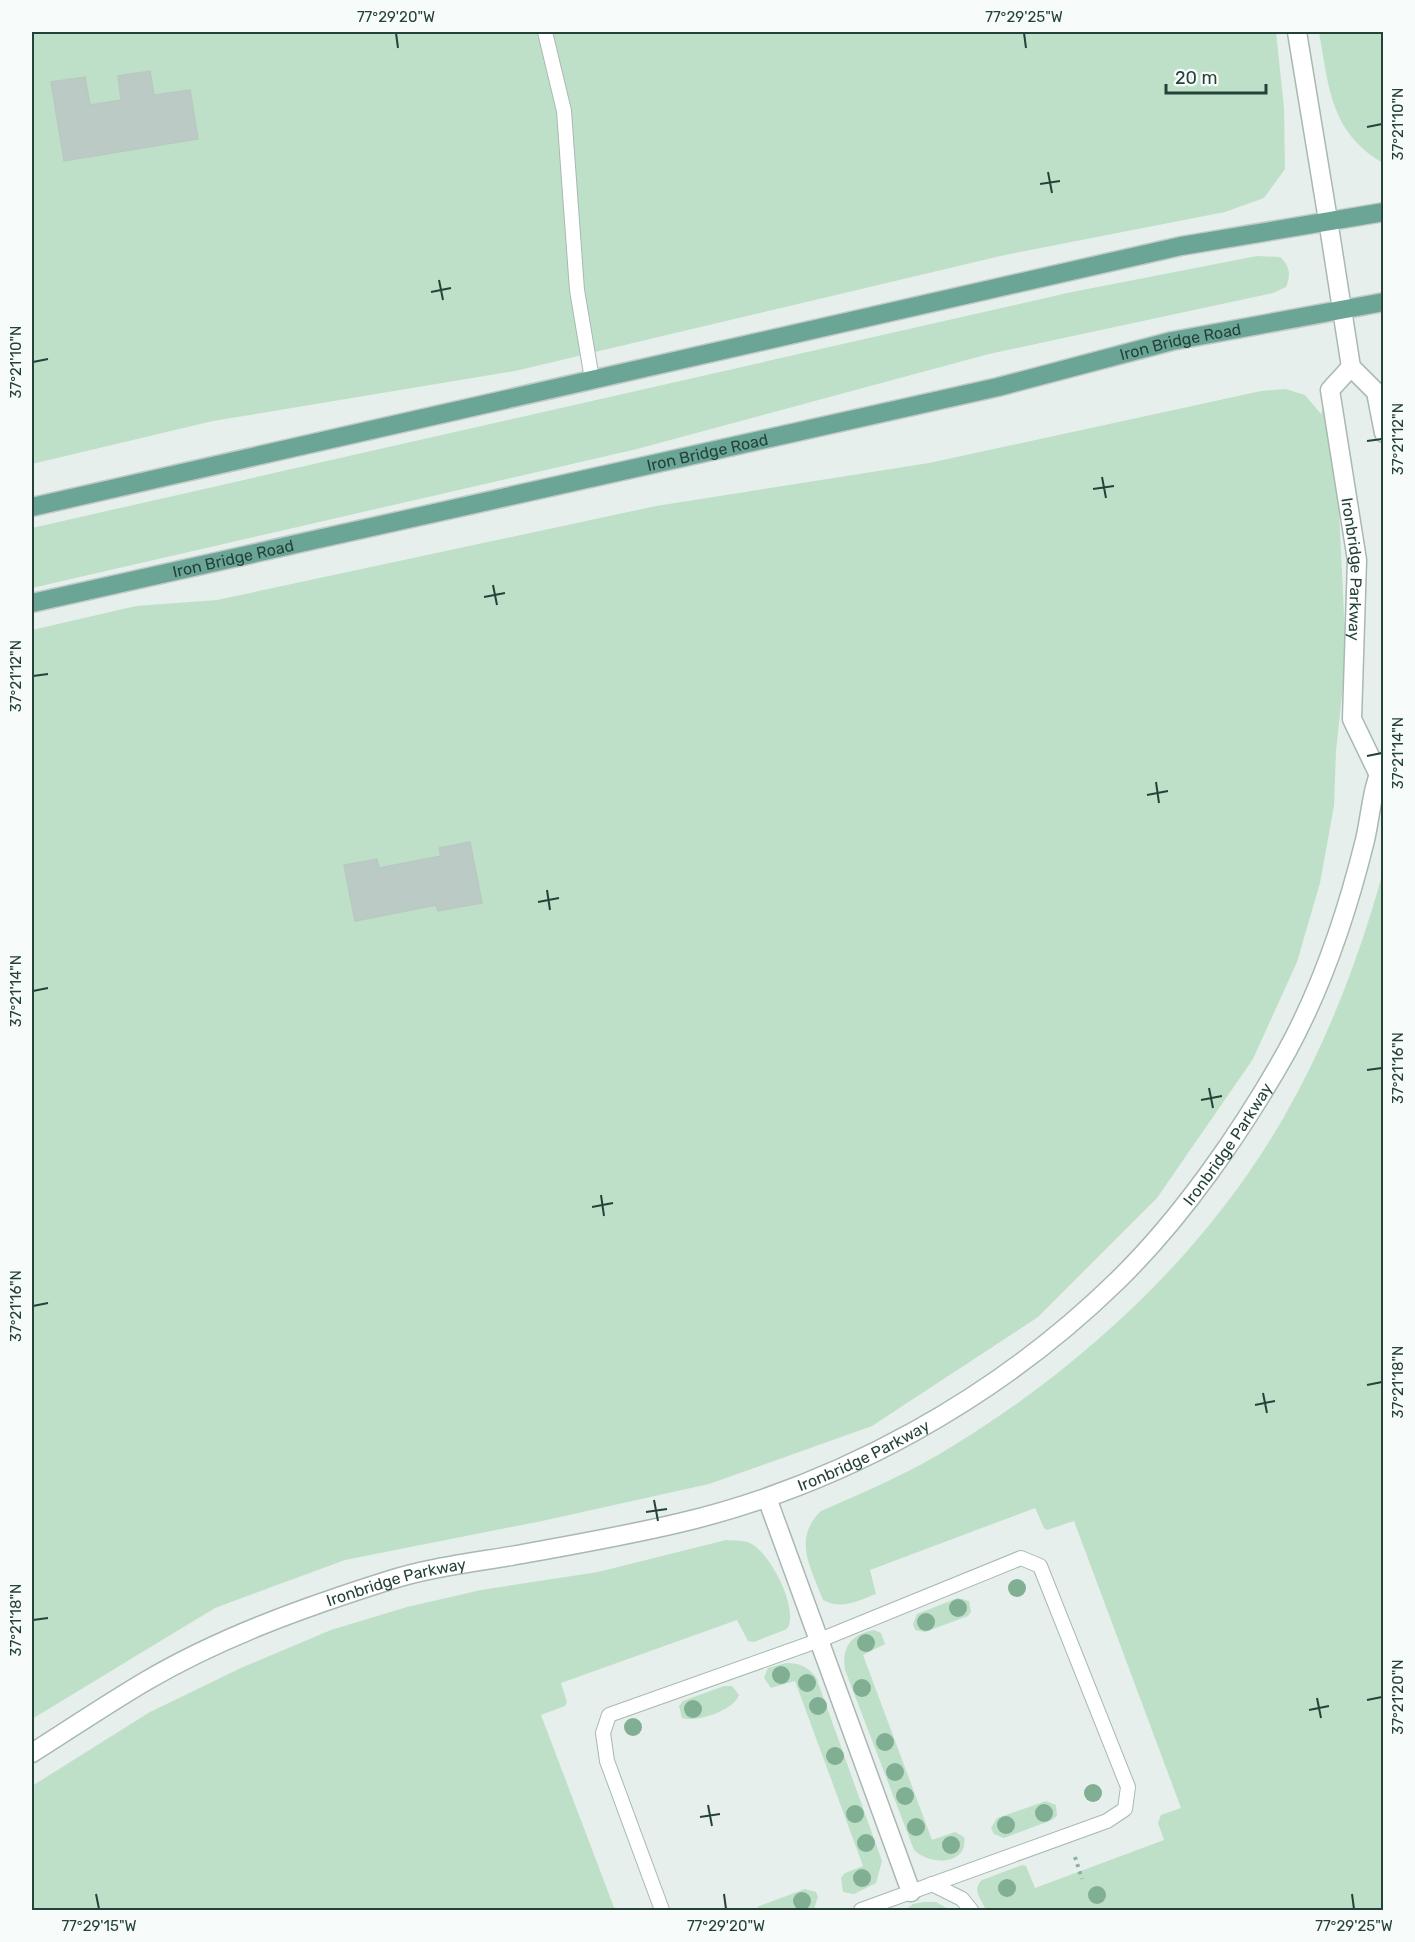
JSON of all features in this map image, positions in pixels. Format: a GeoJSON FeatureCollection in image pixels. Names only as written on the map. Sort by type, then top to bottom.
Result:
{"type":"FeatureCollection","features":[{"type":"Feature","properties":{"kind":"main road"},"geometry":{"type":"LineString","coordinates":[[32,507],[1181,246],[1383,212]]}},
{"type":"Feature","properties":{"kind":"main road","name":"Iron Bridge Road"},"geometry":{"type":"LineString","coordinates":[[32,603],[998,387],[1172,341],[1383,302]]}},
{"type":"Feature","properties":{"kind":"street"},"geometry":{"type":"LineString","coordinates":[[1296,32],[1352,367],[1376,392],[1383,433]]}},
{"type":"Feature","properties":{"kind":"street","name":"Ironbridge Parkway"},"geometry":{"type":"LineString","coordinates":[[32,1752],[158,1675],[210,1648],[303,1610],[393,1579],[462,1563],[680,1523],[767,1498],[841,1470],[891,1445],[987,1386],[1061,1330],[1117,1281],[1180,1210],[1237,1133],[1287,1052],[1312,1002],[1343,920],[1366,836],[1382,769],[1352,719],[1357,560],[1330,390],[1352,367]]}},
{"type":"Feature","properties":{"kind":"street"},"geometry":{"type":"LineString","coordinates":[[767,1498],[911,1892]]}},
{"type":"Feature","properties":{"kind":"lane"},"geometry":{"type":"LineString","coordinates":[[545,32],[564,111],[577,290],[592,379]]}},
{"type":"Feature","properties":{"kind":"lane"},"geometry":{"type":"LineString","coordinates":[[662,1911],[607,1761],[603,1733],[609,1715],[820,1640],[1021,1558],[1040,1566],[1128,1787],[1125,1809],[1107,1821],[911,1892],[889,1905],[861,1911]]}},
{"type":"Feature","properties":{"kind":"lane"},"geometry":{"type":"LineString","coordinates":[[932,1884],[962,1899],[971,1911]]}},
{"type":"Feature","properties":{"kind":"green space"},"geometry":{"type":"Polygon","coordinates":[[[32,32],[1276,32],[1284,108],[1285,169],[1264,198],[1225,212],[1005,255],[515,371],[213,421],[32,464],[32,32]]]}},
{"type":"Feature","properties":{"kind":"green space"},"geometry":{"type":"Polygon","coordinates":[[[1319,32],[1383,32],[1383,163],[1365,151],[1342,122],[1330,89],[1319,32]]]}},
{"type":"Feature","properties":{"kind":"green space"},"geometry":{"type":"Polygon","coordinates":[[[1257,256],[1280,257],[1283,260],[1289,271],[1286,287],[1273,293],[989,354],[637,449],[32,588],[32,528],[1072,292],[1257,256]]]}},
{"type":"Feature","properties":{"kind":"green space"},"geometry":{"type":"Polygon","coordinates":[[[1286,389],[1305,395],[1321,414],[1330,390],[1328,439],[1339,509],[1346,657],[1336,751],[1334,806],[1320,883],[1297,962],[1253,1059],[1157,1198],[1038,1317],[872,1426],[709,1484],[542,1521],[345,1560],[215,1608],[32,1719],[32,630],[136,606],[217,600],[656,506],[929,463],[1261,391],[1286,389]]]}},
{"type":"Feature","properties":{"kind":"green space"},"geometry":{"type":"Polygon","coordinates":[[[1383,872],[1383,1910],[986,1910],[977,1891],[982,1880],[1022,1865],[1026,1866],[1035,1888],[1164,1840],[1158,1823],[1161,1815],[1181,1808],[1074,1521],[1047,1530],[1035,1508],[870,1570],[876,1594],[856,1602],[843,1604],[823,1600],[809,1565],[807,1532],[821,1511],[888,1481],[936,1456],[1000,1415],[1048,1380],[1139,1302],[1181,1258],[1219,1213],[1254,1165],[1301,1086],[1342,996],[1383,872]]]}},
{"type":"Feature","properties":{"kind":"green space"},"geometry":{"type":"Polygon","coordinates":[[[726,1540],[750,1543],[758,1549],[774,1569],[790,1609],[787,1629],[754,1642],[748,1641],[737,1620],[561,1683],[567,1702],[565,1706],[541,1715],[615,1910],[32,1910],[32,1786],[150,1712],[243,1667],[331,1630],[407,1607],[481,1590],[598,1572],[726,1540]]]}},
{"type":"Feature","properties":{"kind":"green space"},"geometry":{"type":"Polygon","coordinates":[[[958,1598],[969,1601],[971,1612],[968,1616],[925,1632],[915,1630],[913,1624],[917,1614],[958,1598]]]}},
{"type":"Feature","properties":{"kind":"green space"},"geometry":{"type":"Polygon","coordinates":[[[874,1630],[881,1633],[885,1644],[863,1655],[932,1840],[955,1832],[964,1837],[961,1853],[955,1858],[929,1859],[914,1850],[845,1670],[845,1655],[850,1643],[854,1638],[874,1630]]]}},
{"type":"Feature","properties":{"kind":"green space"},"geometry":{"type":"Polygon","coordinates":[[[786,1663],[803,1666],[816,1677],[882,1861],[876,1883],[854,1894],[843,1892],[841,1878],[845,1873],[863,1866],[795,1681],[771,1688],[764,1678],[768,1668],[786,1663]]]}},
{"type":"Feature","properties":{"kind":"green space"},"geometry":{"type":"Polygon","coordinates":[[[724,1686],[732,1686],[739,1695],[730,1706],[697,1719],[682,1718],[679,1706],[683,1701],[724,1686]]]}},
{"type":"Feature","properties":{"kind":"green space"},"geometry":{"type":"Polygon","coordinates":[[[1046,1801],[1056,1805],[1057,1816],[1052,1820],[1004,1838],[994,1834],[991,1828],[997,1818],[1046,1801]]]}},
{"type":"Feature","properties":{"kind":"green space"},"geometry":{"type":"Polygon","coordinates":[[[805,1889],[816,1892],[818,1897],[814,1909],[756,1910],[759,1906],[805,1889]]]}},
{"type":"Feature","properties":{"kind":"green space"},"geometry":{"type":"Polygon","coordinates":[[[936,1902],[950,1910],[905,1910],[913,1904],[936,1902]]]}},
{"type":"Feature","properties":{"kind":"building"},"geometry":{"type":"Polygon","coordinates":[[[150,71],[154,95],[190,90],[198,139],[64,161],[51,82],[85,77],[90,105],[121,100],[118,76],[150,71]]]}},
{"type":"Feature","properties":{"kind":"building"},"geometry":{"type":"Polygon","coordinates":[[[470,842],[482,903],[438,911],[436,905],[355,921],[344,865],[377,859],[379,868],[441,856],[439,848],[470,842]]]}}]}
